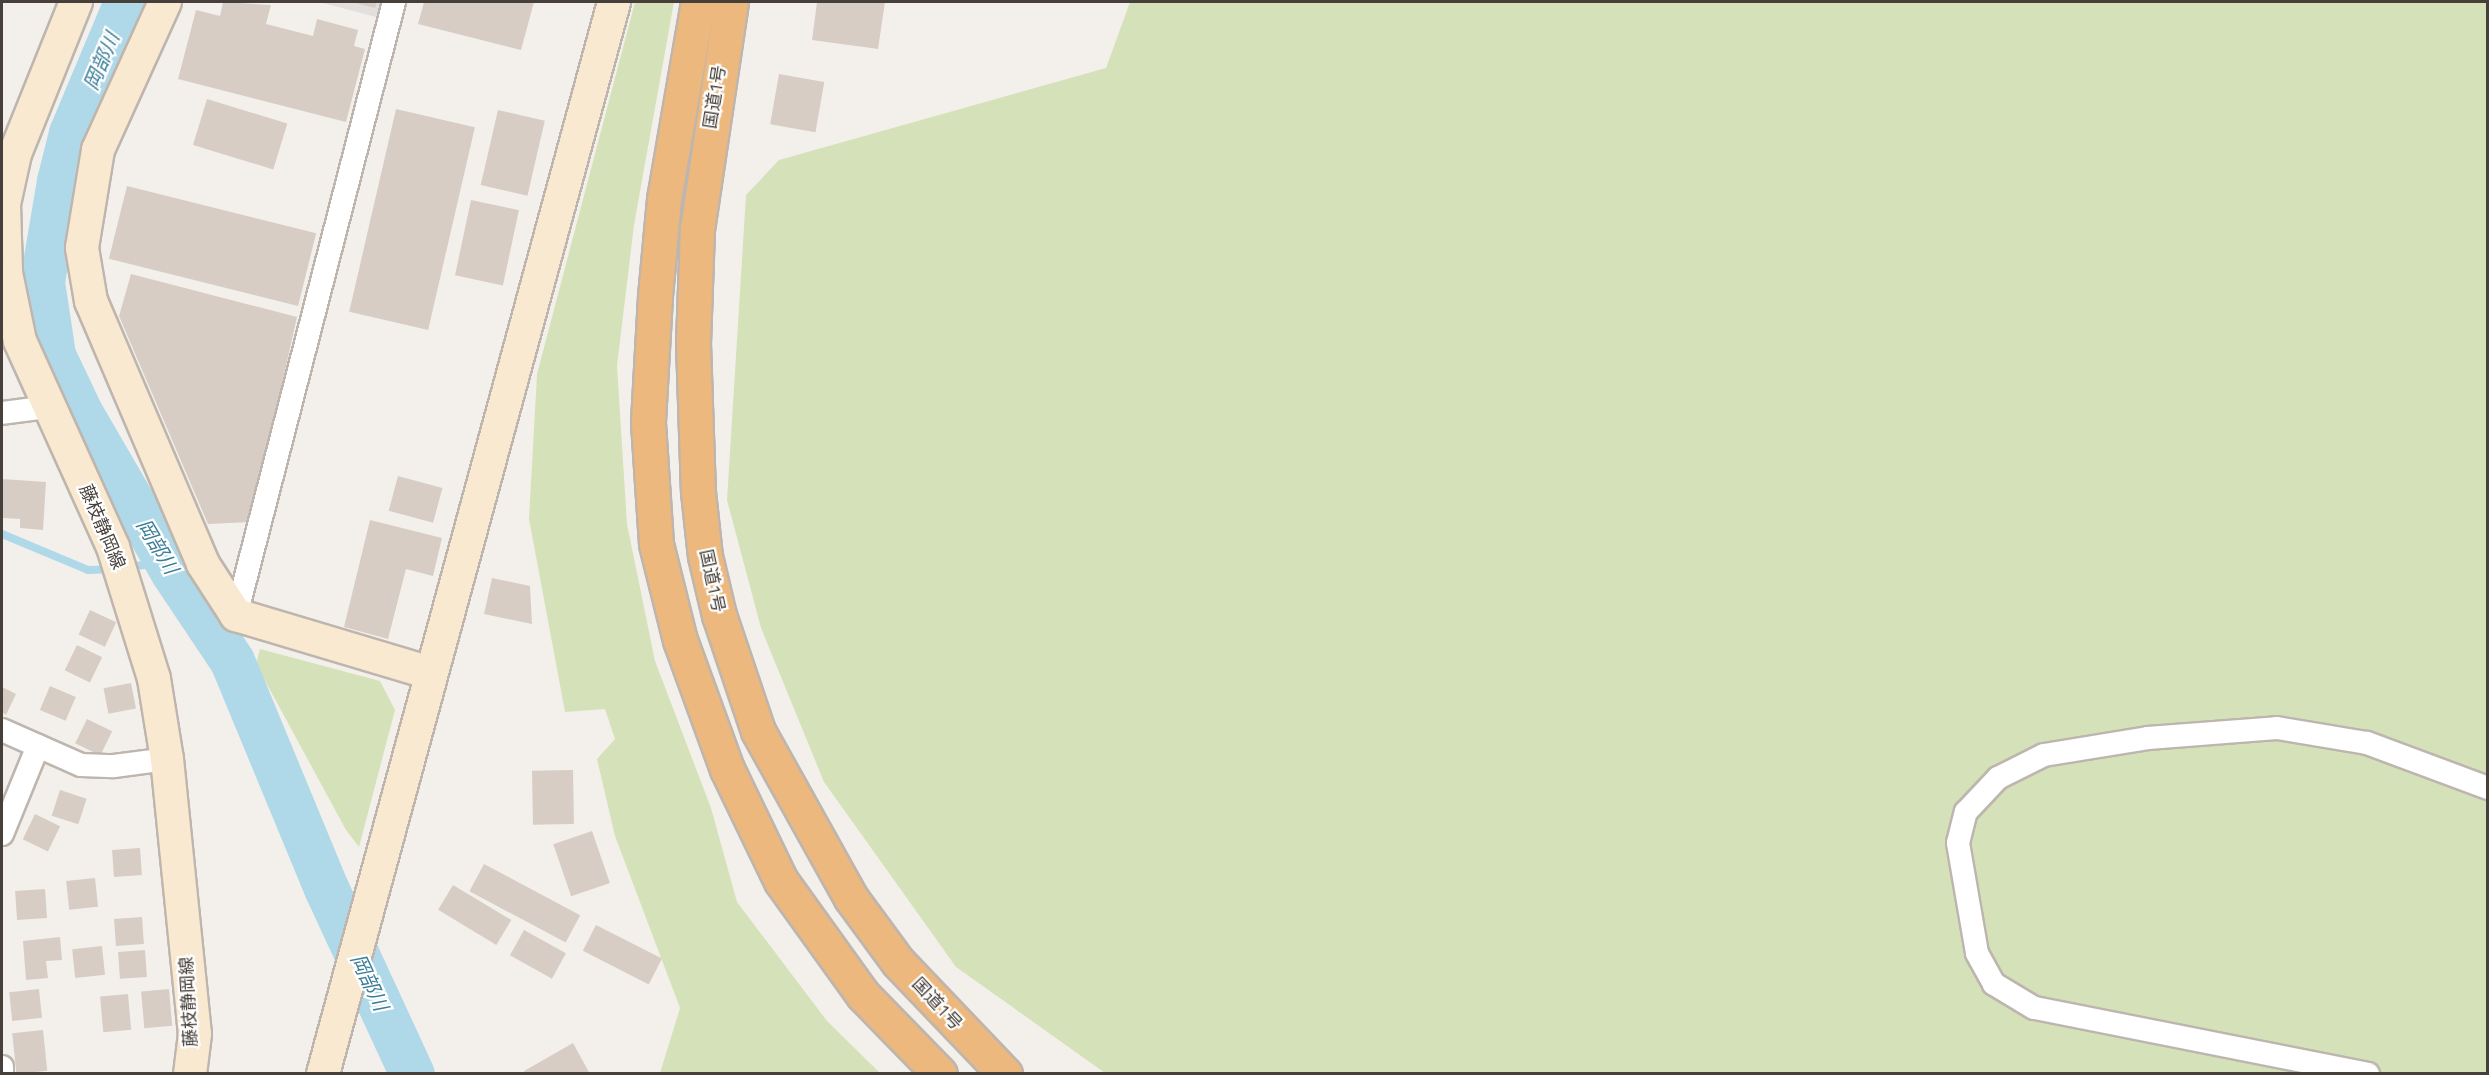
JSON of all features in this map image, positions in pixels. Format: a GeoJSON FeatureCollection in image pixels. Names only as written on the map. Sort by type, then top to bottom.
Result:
{"type":"FeatureCollection","features":[{"type":"Feature","properties":{"kind":"highway","name":"国道1号"},"geometry":{"type":"LineString","coordinates":[[698,2],[664,199],[655,296],[648,423],[656,544],[680,640],[727,769],[781,881],[863,995],[940,1074]]}},
{"type":"Feature","properties":{"kind":"highway","name":"国道1号"},"geometry":{"type":"LineString","coordinates":[[730,2],[697,229],[693,343],[698,492],[705,556],[718,615],[758,731],[851,898],[898,962],[1005,1074]]}},
{"type":"Feature","properties":{"kind":"street","name":"藤枝静岡線"},"geometry":{"type":"LineString","coordinates":[[76,2],[15,154],[4,204],[6,273],[20,341],[112,547],[129,594],[153,679],[167,759],[195,1034],[190,1074]]}},
{"type":"Feature","properties":{"kind":"street"},"geometry":{"type":"LineString","coordinates":[[165,2],[98,150],[82,248],[91,301],[203,564],[236,615],[431,673]]}},
{"type":"Feature","properties":{"kind":"street"},"geometry":{"type":"LineString","coordinates":[[236,615],[394,2]]}},
{"type":"Feature","properties":{"kind":"street"},"geometry":{"type":"LineString","coordinates":[[323,1074],[367,905],[614,2]]}},
{"type":"Feature","properties":{"kind":"street"},"geometry":{"type":"LineString","coordinates":[[2,412],[48,407]]}},
{"type":"Feature","properties":{"kind":"street"},"geometry":{"type":"LineString","coordinates":[[2368,1074],[2034,1008],[1994,984],[1977,953],[1958,843],[1966,812],[1998,778],[2043,755],[2148,738],[2277,728],[2367,743],[2487,788]]}},
{"type":"Feature","properties":{"kind":"street"},"geometry":{"type":"LineString","coordinates":[[2,730],[81,765],[114,766],[167,759]]}},
{"type":"Feature","properties":{"kind":"street"},"geometry":{"type":"LineString","coordinates":[[2,834],[38,746]]}},
{"type":"Feature","properties":{"kind":"street"},"geometry":{"type":"LineString","coordinates":[[2,1067],[2,1074]]}},
{"type":"Feature","properties":{"kind":"shaded area"},"geometry":{"type":"Polygon","coordinates":[[[319,2],[384,2],[380,18],[319,2]]]}},
{"type":"Feature","properties":{"kind":"green space"},"geometry":{"type":"Polygon","coordinates":[[[635,2],[674,2],[634,225],[617,366],[627,524],[655,661],[711,808],[737,902],[827,1021],[880,1073],[660,1073],[680,1008],[615,836],[597,759],[615,739],[605,709],[565,712],[529,519],[537,374],[635,2]]]}},
{"type":"Feature","properties":{"kind":"green space"},"geometry":{"type":"Polygon","coordinates":[[[1130,2],[2487,2],[2487,1073],[1105,1073],[956,967],[824,782],[761,628],[727,500],[746,195],[779,160],[1106,68],[1130,2]]]}},
{"type":"Feature","properties":{"kind":"green space"},"geometry":{"type":"Polygon","coordinates":[[[260,649],[380,681],[395,710],[359,847],[346,830],[256,664],[260,649]]]}},
{"type":"Feature","properties":{"kind":"building"},"geometry":{"type":"Polygon","coordinates":[[[223,2],[271,5],[266,24],[313,36],[317,19],[358,30],[354,46],[365,49],[346,122],[178,79],[196,10],[220,16],[223,2]]]}},
{"type":"Feature","properties":{"kind":"building"},"geometry":{"type":"Polygon","coordinates":[[[352,2],[377,2],[375,8],[352,2]]]}},
{"type":"Feature","properties":{"kind":"building"},"geometry":{"type":"Polygon","coordinates":[[[424,2],[534,2],[521,50],[418,24],[424,2]]]}},
{"type":"Feature","properties":{"kind":"building"},"geometry":{"type":"Polygon","coordinates":[[[817,2],[885,2],[878,49],[812,40],[817,2]]]}},
{"type":"Feature","properties":{"kind":"building"},"geometry":{"type":"Polygon","coordinates":[[[779,74],[824,82],[815,132],[770,124],[779,74]]]}},
{"type":"Feature","properties":{"kind":"building"},"geometry":{"type":"Polygon","coordinates":[[[207,99],[287,124],[273,169],[193,145],[207,99]]]}},
{"type":"Feature","properties":{"kind":"building"},"geometry":{"type":"Polygon","coordinates":[[[396,109],[475,127],[428,330],[349,312],[396,109]]]}},
{"type":"Feature","properties":{"kind":"building"},"geometry":{"type":"Polygon","coordinates":[[[498,110],[545,121],[527,196],[481,185],[498,110]]]}},
{"type":"Feature","properties":{"kind":"building"},"geometry":{"type":"Polygon","coordinates":[[[127,186],[316,233],[298,306],[109,259],[127,186]]]}},
{"type":"Feature","properties":{"kind":"building"},"geometry":{"type":"Polygon","coordinates":[[[471,200],[519,210],[503,286],[455,275],[471,200]]]}},
{"type":"Feature","properties":{"kind":"building"},"geometry":{"type":"Polygon","coordinates":[[[131,274],[297,317],[251,522],[208,524],[119,316],[131,274]]]}},
{"type":"Feature","properties":{"kind":"building"},"geometry":{"type":"Polygon","coordinates":[[[398,476],[442,488],[433,523],[389,511],[398,476]]]}},
{"type":"Feature","properties":{"kind":"building"},"geometry":{"type":"Polygon","coordinates":[[[2,479],[46,482],[43,530],[20,528],[20,519],[2,518],[2,479]]]}},
{"type":"Feature","properties":{"kind":"building"},"geometry":{"type":"Polygon","coordinates":[[[370,520],[442,538],[433,576],[406,569],[388,639],[344,627],[370,520]]]}},
{"type":"Feature","properties":{"kind":"building"},"geometry":{"type":"Polygon","coordinates":[[[492,578],[530,586],[532,624],[484,614],[492,578]]]}},
{"type":"Feature","properties":{"kind":"building"},"geometry":{"type":"Polygon","coordinates":[[[90,610],[116,622],[105,647],[79,634],[90,610]]]}},
{"type":"Feature","properties":{"kind":"building"},"geometry":{"type":"Polygon","coordinates":[[[77,645],[102,657],[90,682],[65,670],[77,645]]]}},
{"type":"Feature","properties":{"kind":"building"},"geometry":{"type":"Polygon","coordinates":[[[131,683],[136,709],[108,714],[104,688],[131,683]]]}},
{"type":"Feature","properties":{"kind":"building"},"geometry":{"type":"Polygon","coordinates":[[[50,686],[76,697],[66,721],[40,710],[50,686]]]}},
{"type":"Feature","properties":{"kind":"building"},"geometry":{"type":"Polygon","coordinates":[[[2,687],[16,694],[6,715],[2,712],[2,687]]]}},
{"type":"Feature","properties":{"kind":"building"},"geometry":{"type":"Polygon","coordinates":[[[87,719],[112,731],[100,756],[75,743],[87,719]]]}},
{"type":"Feature","properties":{"kind":"building"},"geometry":{"type":"Polygon","coordinates":[[[573,770],[574,824],[533,825],[532,771],[573,770]]]}},
{"type":"Feature","properties":{"kind":"building"},"geometry":{"type":"Polygon","coordinates":[[[60,790],[87,799],[78,824],[52,816],[60,790]]]}},
{"type":"Feature","properties":{"kind":"building"},"geometry":{"type":"Polygon","coordinates":[[[35,814],[60,826],[48,851],[23,839],[35,814]]]}},
{"type":"Feature","properties":{"kind":"building"},"geometry":{"type":"Polygon","coordinates":[[[592,831],[610,883],[571,896],[553,844],[592,831]]]}},
{"type":"Feature","properties":{"kind":"building"},"geometry":{"type":"Polygon","coordinates":[[[140,848],[142,875],[114,877],[112,850],[140,848]]]}},
{"type":"Feature","properties":{"kind":"building"},"geometry":{"type":"Polygon","coordinates":[[[484,864],[580,915],[566,943],[469,891],[484,864]]]}},
{"type":"Feature","properties":{"kind":"building"},"geometry":{"type":"Polygon","coordinates":[[[95,878],[98,907],[69,910],[66,881],[95,878]]]}},
{"type":"Feature","properties":{"kind":"building"},"geometry":{"type":"Polygon","coordinates":[[[453,885],[511,920],[496,945],[438,910],[453,885]]]}},
{"type":"Feature","properties":{"kind":"building"},"geometry":{"type":"Polygon","coordinates":[[[45,889],[47,918],[17,920],[15,891],[45,889]]]}},
{"type":"Feature","properties":{"kind":"building"},"geometry":{"type":"Polygon","coordinates":[[[142,917],[144,944],[116,946],[114,919],[142,917]]]}},
{"type":"Feature","properties":{"kind":"building"},"geometry":{"type":"Polygon","coordinates":[[[596,925],[662,959],[649,984],[583,951],[596,925]]]}},
{"type":"Feature","properties":{"kind":"building"},"geometry":{"type":"Polygon","coordinates":[[[524,930],[566,953],[552,979],[510,955],[524,930]]]}},
{"type":"Feature","properties":{"kind":"building"},"geometry":{"type":"Polygon","coordinates":[[[60,937],[62,960],[46,961],[48,978],[26,980],[23,941],[60,937]]]}},
{"type":"Feature","properties":{"kind":"building"},"geometry":{"type":"Polygon","coordinates":[[[102,946],[105,975],[75,978],[72,949],[102,946]]]}},
{"type":"Feature","properties":{"kind":"building"},"geometry":{"type":"Polygon","coordinates":[[[145,950],[147,977],[120,979],[118,952],[145,950]]]}},
{"type":"Feature","properties":{"kind":"building"},"geometry":{"type":"Polygon","coordinates":[[[39,989],[42,1018],[12,1021],[9,992],[39,989]]]}},
{"type":"Feature","properties":{"kind":"building"},"geometry":{"type":"Polygon","coordinates":[[[169,989],[172,1026],[144,1028],[141,991],[169,989]]]}},
{"type":"Feature","properties":{"kind":"building"},"geometry":{"type":"Polygon","coordinates":[[[128,994],[131,1030],[103,1032],[100,996],[128,994]]]}},
{"type":"Feature","properties":{"kind":"building"},"geometry":{"type":"Polygon","coordinates":[[[43,1030],[47,1071],[16,1074],[12,1033],[43,1030]]]}},
{"type":"Feature","properties":{"kind":"building"},"geometry":{"type":"Polygon","coordinates":[[[573,1043],[590,1074],[526,1074],[524,1071],[573,1043]]]}},
{"type":"Feature","properties":{"kind":"waterway","name":"岡部川"},"geometry":{"type":"LineString","coordinates":[[126,2],[71,133],[59,181],[42,282],[53,355],[80,412],[172,571],[232,661],[326,888],[412,1074]]}},
{"type":"Feature","properties":{"kind":"waterway"},"geometry":{"type":"LineString","coordinates":[[2,534],[88,570],[113,569]]}},
{"type":"Feature","properties":{"kind":"waterway"},"geometry":{"type":"LineString","coordinates":[[128,567],[154,564],[172,571]]}}]}
